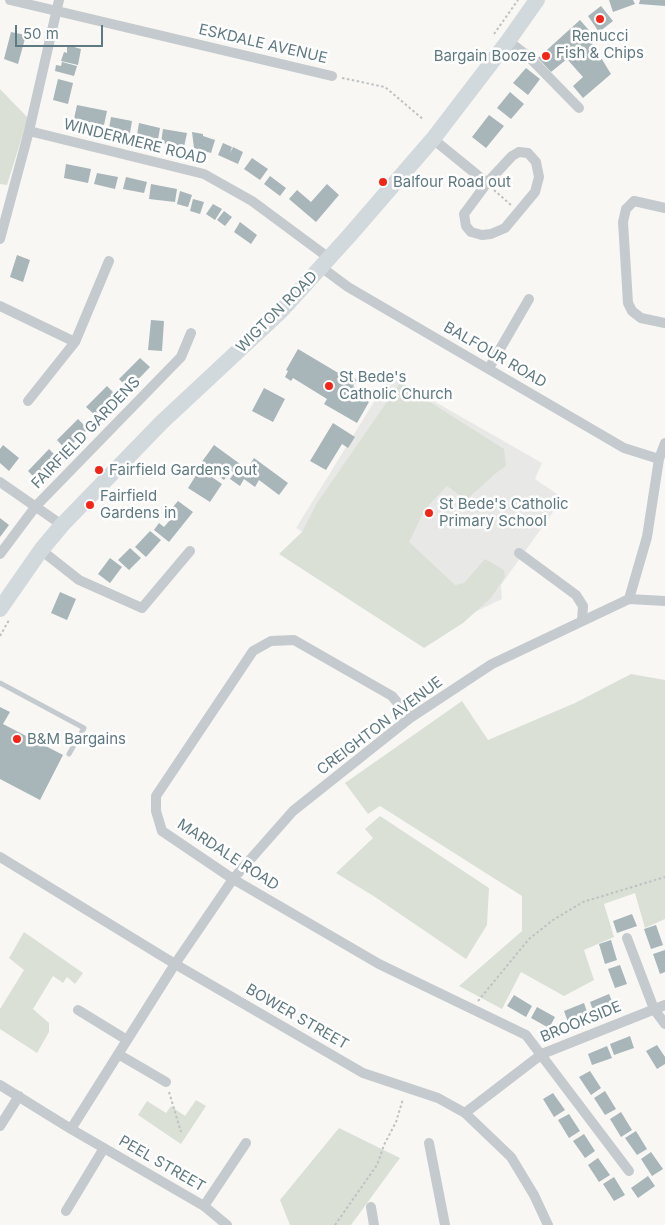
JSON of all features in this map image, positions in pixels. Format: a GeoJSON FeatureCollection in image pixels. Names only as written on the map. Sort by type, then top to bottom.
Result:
{"type":"FeatureCollection","features":[{"type":"Feature","properties":{"kind":"main road","name":"WIGTON ROAD"},"geometry":{"type":"LineString","coordinates":[[0,609],[41,550],[62,525],[162,422],[254,337],[325,263],[433,139],[501,37],[536,0]]}},
{"type":"Feature","properties":{"kind":"street","name":"ESKDALE AVENUE"},"geometry":{"type":"LineString","coordinates":[[10,0],[58,5],[332,76]]}},
{"type":"Feature","properties":{"kind":"street"},"geometry":{"type":"LineString","coordinates":[[0,239],[29,132],[58,5]]}},
{"type":"Feature","properties":{"kind":"street"},"geometry":{"type":"LineString","coordinates":[[501,37],[528,56],[579,108]]}},
{"type":"Feature","properties":{"kind":"street","name":"WINDERMERE ROAD"},"geometry":{"type":"LineString","coordinates":[[29,132],[204,174],[252,201],[325,263]]}},
{"type":"Feature","properties":{"kind":"street"},"geometry":{"type":"LineString","coordinates":[[433,139],[487,183]]}},
{"type":"Feature","properties":{"kind":"street"},"geometry":{"type":"LineString","coordinates":[[519,152],[528,154],[536,162],[538,171],[538,184],[535,192],[519,212],[505,228],[482,236],[471,232],[466,226],[464,214],[487,183],[519,152]]}},
{"type":"Feature","properties":{"kind":"street"},"geometry":{"type":"LineString","coordinates":[[665,208],[634,201],[626,208],[622,222],[628,303],[632,311],[641,318],[665,323]]}},
{"type":"Feature","properties":{"kind":"street"},"geometry":{"type":"LineString","coordinates":[[28,401],[75,342],[110,261]]}},
{"type":"Feature","properties":{"kind":"street","name":"BALFOUR ROAD"},"geometry":{"type":"LineString","coordinates":[[325,263],[348,287],[624,448],[663,452]]}},
{"type":"Feature","properties":{"kind":"street"},"geometry":{"type":"LineString","coordinates":[[489,368],[529,299]]}},
{"type":"Feature","properties":{"kind":"street"},"geometry":{"type":"LineString","coordinates":[[0,306],[75,342]]}},
{"type":"Feature","properties":{"kind":"street","name":"FAIRFIELD GARDENS"},"geometry":{"type":"LineString","coordinates":[[0,554],[36,506],[181,357],[191,333]]}},
{"type":"Feature","properties":{"kind":"street"},"geometry":{"type":"LineString","coordinates":[[663,452],[648,538],[628,598],[665,601]]}},
{"type":"Feature","properties":{"kind":"street"},"geometry":{"type":"LineString","coordinates":[[0,482],[62,525]]}},
{"type":"Feature","properties":{"kind":"street"},"geometry":{"type":"LineString","coordinates":[[41,550],[79,580],[142,608],[190,550]]}},
{"type":"Feature","properties":{"kind":"street"},"geometry":{"type":"LineString","coordinates":[[519,553],[576,595],[583,606],[582,620]]}},
{"type":"Feature","properties":{"kind":"street","name":"CREIGHTON AVENUE"},"geometry":{"type":"LineString","coordinates":[[71,1129],[176,964],[233,879],[293,810],[410,718],[492,664],[628,598]]}},
{"type":"Feature","properties":{"kind":"street","name":"MARDALE ROAD"},"geometry":{"type":"LineString","coordinates":[[410,718],[392,696],[294,640],[271,641],[253,651],[156,796],[156,811],[162,830],[233,879],[379,964],[526,1035],[629,1170]]}},
{"type":"Feature","properties":{"kind":"street","name":"BOWER STREET"},"geometry":{"type":"LineString","coordinates":[[0,857],[176,964],[363,1072],[438,1098],[465,1113],[511,1157],[534,1195],[548,1225]]}},
{"type":"Feature","properties":{"kind":"street"},"geometry":{"type":"LineString","coordinates":[[627,938],[654,1008],[665,1024]]}},
{"type":"Feature","properties":{"kind":"street","name":"BROOKSIDE"},"geometry":{"type":"LineString","coordinates":[[465,1113],[542,1054],[665,1004]]}},
{"type":"Feature","properties":{"kind":"street"},"geometry":{"type":"LineString","coordinates":[[78,1010],[127,1040]]}},
{"type":"Feature","properties":{"kind":"street"},"geometry":{"type":"LineString","coordinates":[[118,1054],[166,1082]]}},
{"type":"Feature","properties":{"kind":"street","name":"PEEL STREET"},"geometry":{"type":"LineString","coordinates":[[0,1085],[71,1129],[204,1206],[227,1225]]}},
{"type":"Feature","properties":{"kind":"street"},"geometry":{"type":"LineString","coordinates":[[0,1126],[19,1096]]}},
{"type":"Feature","properties":{"kind":"street","name":"PEEL STREET"},"geometry":{"type":"LineString","coordinates":[[204,1206],[246,1143]]}},
{"type":"Feature","properties":{"kind":"street"},"geometry":{"type":"LineString","coordinates":[[429,1143],[445,1225]]}},
{"type":"Feature","properties":{"kind":"street","name":"PEEL STREET"},"geometry":{"type":"LineString","coordinates":[[66,1212],[104,1148]]}},
{"type":"Feature","properties":{"kind":"street"},"geometry":{"type":"LineString","coordinates":[[371,1207],[374,1225]]}},
{"type":"Feature","properties":{"kind":"lane"},"geometry":{"type":"LineString","coordinates":[[0,683],[84,728],[69,754]]}},
{"type":"Feature","properties":{"kind":"path"},"geometry":{"type":"LineString","coordinates":[[501,37],[518,0]]}},
{"type":"Feature","properties":{"kind":"path"},"geometry":{"type":"LineString","coordinates":[[332,76],[385,87],[424,120]]}},
{"type":"Feature","properties":{"kind":"path"},"geometry":{"type":"LineString","coordinates":[[487,183],[519,212]]}},
{"type":"Feature","properties":{"kind":"path"},"geometry":{"type":"LineString","coordinates":[[472,1008],[530,939],[553,920],[583,902],[665,877]]}},
{"type":"Feature","properties":{"kind":"path"},"geometry":{"type":"LineString","coordinates":[[166,1082],[181,1132]]}},
{"type":"Feature","properties":{"kind":"path"},"geometry":{"type":"LineString","coordinates":[[335,1225],[377,1165],[384,1145],[396,1122],[407,1087]]}},
{"type":"Feature","properties":{"kind":"shaded area"},"geometry":{"type":"Polygon","coordinates":[[[0,89],[28,118],[7,185],[0,184],[0,89]]]}},
{"type":"Feature","properties":{"kind":"shaded area","name":"St Bede's Catholic Primary School"},"geometry":{"type":"Polygon","coordinates":[[[390,376],[542,463],[535,479],[563,498],[501,585],[502,599],[450,624],[296,528],[390,376]]]}},
{"type":"Feature","properties":{"kind":"shaded area","name":"St Bede's Catholic Primary School"},"geometry":{"type":"Polygon","coordinates":[[[400,383],[504,449],[506,466],[466,500],[447,486],[425,509],[409,542],[455,585],[464,583],[485,559],[504,570],[505,577],[491,598],[463,623],[424,648],[279,554],[302,532],[317,503],[400,383]]]}},
{"type":"Feature","properties":{"kind":"shaded area"},"geometry":{"type":"Polygon","coordinates":[[[631,674],[665,680],[665,919],[645,928],[635,893],[604,904],[614,937],[584,950],[594,980],[564,996],[521,972],[502,1009],[459,986],[522,931],[522,896],[380,806],[368,814],[345,783],[462,701],[488,740],[575,703],[631,674]]]}},
{"type":"Feature","properties":{"kind":"shaded area"},"geometry":{"type":"Polygon","coordinates":[[[380,816],[489,888],[487,925],[466,959],[375,897],[336,873],[373,838],[365,829],[380,816]]]}},
{"type":"Feature","properties":{"kind":"shaded area"},"geometry":{"type":"Polygon","coordinates":[[[24,932],[83,973],[75,984],[67,977],[63,983],[53,976],[33,1009],[49,1023],[49,1032],[37,1053],[0,1029],[0,1009],[24,970],[9,958],[24,932]]]}},
{"type":"Feature","properties":{"kind":"shaded area"},"geometry":{"type":"Polygon","coordinates":[[[196,1100],[206,1106],[181,1144],[138,1115],[147,1101],[166,1113],[171,1106],[185,1116],[196,1100]]]}},
{"type":"Feature","properties":{"kind":"shaded area"},"geometry":{"type":"Polygon","coordinates":[[[339,1128],[400,1158],[351,1225],[290,1225],[280,1200],[339,1128]]]}},
{"type":"Feature","properties":{"kind":"building"},"geometry":{"type":"Polygon","coordinates":[[[609,0],[633,0],[635,4],[613,12],[609,0]]]}},
{"type":"Feature","properties":{"kind":"building"},"geometry":{"type":"Polygon","coordinates":[[[640,0],[665,0],[665,6],[639,4],[640,0]]]}},
{"type":"Feature","properties":{"kind":"building","name":"Renucci Fish & Chips"},"geometry":{"type":"Polygon","coordinates":[[[601,6],[613,21],[599,32],[588,16],[601,6]]]}},
{"type":"Feature","properties":{"kind":"building"},"geometry":{"type":"Polygon","coordinates":[[[580,20],[594,36],[590,40],[611,74],[583,98],[573,86],[583,77],[567,59],[551,72],[538,58],[580,20]]]}},
{"type":"Feature","properties":{"kind":"building"},"geometry":{"type":"Polygon","coordinates":[[[11,32],[26,35],[18,64],[4,59],[11,32]]]}},
{"type":"Feature","properties":{"kind":"building"},"geometry":{"type":"Polygon","coordinates":[[[67,45],[81,49],[78,65],[61,61],[64,52],[67,53],[67,45]]]}},
{"type":"Feature","properties":{"kind":"building"},"geometry":{"type":"Polygon","coordinates":[[[62,62],[77,66],[74,76],[55,71],[56,65],[61,66],[62,62]]]}},
{"type":"Feature","properties":{"kind":"building"},"geometry":{"type":"Polygon","coordinates":[[[526,68],[540,79],[528,95],[513,83],[526,68]]]}},
{"type":"Feature","properties":{"kind":"building"},"geometry":{"type":"Polygon","coordinates":[[[58,79],[73,83],[68,104],[53,100],[58,79]]]}},
{"type":"Feature","properties":{"kind":"building"},"geometry":{"type":"Polygon","coordinates":[[[510,92],[524,104],[511,119],[497,108],[510,92]]]}},
{"type":"Feature","properties":{"kind":"building"},"geometry":{"type":"Polygon","coordinates":[[[77,105],[107,111],[104,125],[74,119],[77,105]]]}},
{"type":"Feature","properties":{"kind":"building"},"geometry":{"type":"Polygon","coordinates":[[[489,115],[504,126],[486,148],[472,137],[489,115]]]}},
{"type":"Feature","properties":{"kind":"building"},"geometry":{"type":"Polygon","coordinates":[[[111,117],[132,121],[130,133],[109,128],[111,117]]]}},
{"type":"Feature","properties":{"kind":"building"},"geometry":{"type":"Polygon","coordinates":[[[139,123],[160,128],[158,140],[137,135],[139,123]]]}},
{"type":"Feature","properties":{"kind":"building"},"geometry":{"type":"Polygon","coordinates":[[[163,129],[187,133],[184,147],[161,143],[163,129]]]}},
{"type":"Feature","properties":{"kind":"building"},"geometry":{"type":"Polygon","coordinates":[[[192,132],[203,134],[203,136],[215,140],[211,153],[194,148],[192,132]]]}},
{"type":"Feature","properties":{"kind":"building"},"geometry":{"type":"Polygon","coordinates":[[[223,143],[232,147],[230,153],[233,147],[243,152],[238,164],[218,155],[223,143]]]}},
{"type":"Feature","properties":{"kind":"building"},"geometry":{"type":"Polygon","coordinates":[[[252,158],[268,169],[260,180],[244,169],[252,158]]]}},
{"type":"Feature","properties":{"kind":"building"},"geometry":{"type":"Polygon","coordinates":[[[66,164],[91,169],[88,183],[64,178],[66,164]]]}},
{"type":"Feature","properties":{"kind":"building"},"geometry":{"type":"Polygon","coordinates":[[[97,173],[118,177],[115,189],[94,184],[97,173]]]}},
{"type":"Feature","properties":{"kind":"building"},"geometry":{"type":"Polygon","coordinates":[[[270,176],[286,188],[280,196],[264,184],[270,176]]]}},
{"type":"Feature","properties":{"kind":"building"},"geometry":{"type":"Polygon","coordinates":[[[126,177],[147,182],[144,193],[123,189],[126,177]]]}},
{"type":"Feature","properties":{"kind":"building"},"geometry":{"type":"Polygon","coordinates":[[[151,184],[177,189],[175,202],[149,199],[151,184]]]}},
{"type":"Feature","properties":{"kind":"building"},"geometry":{"type":"Polygon","coordinates":[[[327,184],[339,195],[316,222],[289,199],[297,190],[311,202],[327,184]]]}},
{"type":"Feature","properties":{"kind":"building"},"geometry":{"type":"Polygon","coordinates":[[[180,191],[192,195],[188,207],[177,204],[180,191]]]}},
{"type":"Feature","properties":{"kind":"building"},"geometry":{"type":"Polygon","coordinates":[[[193,199],[204,202],[200,214],[190,211],[193,199]]]}},
{"type":"Feature","properties":{"kind":"building"},"geometry":{"type":"Polygon","coordinates":[[[213,204],[222,209],[215,220],[206,214],[213,204]]]}},
{"type":"Feature","properties":{"kind":"building"},"geometry":{"type":"Polygon","coordinates":[[[224,211],[232,217],[225,226],[217,220],[224,211]]]}},
{"type":"Feature","properties":{"kind":"building"},"geometry":{"type":"Polygon","coordinates":[[[240,222],[257,235],[251,244],[234,232],[240,222]]]}},
{"type":"Feature","properties":{"kind":"building"},"geometry":{"type":"Polygon","coordinates":[[[17,255],[30,260],[23,282],[10,277],[17,255]]]}},
{"type":"Feature","properties":{"kind":"building"},"geometry":{"type":"Polygon","coordinates":[[[151,320],[164,321],[162,351],[148,350],[151,320]]]}},
{"type":"Feature","properties":{"kind":"building"},"geometry":{"type":"Polygon","coordinates":[[[298,349],[340,374],[341,371],[357,380],[353,386],[357,395],[369,402],[357,423],[324,404],[327,399],[293,378],[291,381],[285,377],[288,371],[286,370],[298,349]]]}},
{"type":"Feature","properties":{"kind":"building"},"geometry":{"type":"Polygon","coordinates":[[[140,358],[150,367],[129,389],[119,379],[140,358]]]}},
{"type":"Feature","properties":{"kind":"building"},"geometry":{"type":"Polygon","coordinates":[[[107,386],[116,395],[96,416],[86,407],[107,386]]]}},
{"type":"Feature","properties":{"kind":"building"},"geometry":{"type":"Polygon","coordinates":[[[264,388],[285,399],[273,422],[252,411],[264,388]]]}},
{"type":"Feature","properties":{"kind":"building"},"geometry":{"type":"Polygon","coordinates":[[[78,419],[88,429],[66,450],[57,440],[78,419]]]}},
{"type":"Feature","properties":{"kind":"building"},"geometry":{"type":"Polygon","coordinates":[[[333,423],[355,437],[348,448],[342,444],[326,470],[310,461],[333,423]]]}},
{"type":"Feature","properties":{"kind":"building"},"geometry":{"type":"Polygon","coordinates":[[[3,445],[19,458],[9,471],[0,463],[0,449],[3,445]]]}},
{"type":"Feature","properties":{"kind":"building"},"geometry":{"type":"Polygon","coordinates":[[[214,445],[247,469],[254,458],[288,483],[279,495],[259,480],[255,487],[244,479],[240,486],[230,479],[234,473],[231,471],[224,480],[201,463],[214,445]]]}},
{"type":"Feature","properties":{"kind":"building"},"geometry":{"type":"Polygon","coordinates":[[[49,449],[59,459],[38,481],[28,471],[49,449]]]}},
{"type":"Feature","properties":{"kind":"building"},"geometry":{"type":"Polygon","coordinates":[[[200,469],[222,484],[210,502],[188,488],[200,469]]]}},
{"type":"Feature","properties":{"kind":"building"},"geometry":{"type":"Polygon","coordinates":[[[178,501],[193,512],[169,542],[154,530],[159,523],[164,527],[177,512],[172,508],[178,501]]]}},
{"type":"Feature","properties":{"kind":"building"},"geometry":{"type":"Polygon","coordinates":[[[0,518],[9,525],[0,537],[0,518]]]}},
{"type":"Feature","properties":{"kind":"building"},"geometry":{"type":"Polygon","coordinates":[[[150,531],[161,540],[146,557],[135,547],[150,531]]]}},
{"type":"Feature","properties":{"kind":"building"},"geometry":{"type":"Polygon","coordinates":[[[130,548],[141,558],[129,570],[118,560],[130,548]]]}},
{"type":"Feature","properties":{"kind":"building"},"geometry":{"type":"Polygon","coordinates":[[[110,558],[122,567],[110,583],[98,574],[110,558]]]}},
{"type":"Feature","properties":{"kind":"building"},"geometry":{"type":"Polygon","coordinates":[[[60,592],[76,599],[67,620],[51,613],[60,592]]]}},
{"type":"Feature","properties":{"kind":"building","name":"B&M Bargains"},"geometry":{"type":"Polygon","coordinates":[[[0,707],[10,712],[3,724],[63,755],[40,800],[0,779],[0,707]]]}},
{"type":"Feature","properties":{"kind":"building"},"geometry":{"type":"Polygon","coordinates":[[[632,914],[637,926],[617,933],[613,921],[632,914]]]}},
{"type":"Feature","properties":{"kind":"building"},"geometry":{"type":"Polygon","coordinates":[[[656,925],[663,945],[651,949],[644,929],[656,925]]]}},
{"type":"Feature","properties":{"kind":"building"},"geometry":{"type":"Polygon","coordinates":[[[611,940],[617,960],[605,964],[599,944],[611,940]]]}},
{"type":"Feature","properties":{"kind":"building"},"geometry":{"type":"Polygon","coordinates":[[[665,950],[665,972],[660,974],[653,954],[665,950]]]}},
{"type":"Feature","properties":{"kind":"building"},"geometry":{"type":"Polygon","coordinates":[[[620,965],[627,984],[615,988],[608,969],[620,965]]]}},
{"type":"Feature","properties":{"kind":"building"},"geometry":{"type":"Polygon","coordinates":[[[609,994],[614,1006],[594,1013],[590,1002],[609,994]]]}},
{"type":"Feature","properties":{"kind":"building"},"geometry":{"type":"Polygon","coordinates":[[[514,995],[532,1006],[526,1017],[507,1006],[514,995]]]}},
{"type":"Feature","properties":{"kind":"building"},"geometry":{"type":"Polygon","coordinates":[[[584,1003],[588,1015],[568,1022],[564,1011],[584,1003]]]}},
{"type":"Feature","properties":{"kind":"building"},"geometry":{"type":"Polygon","coordinates":[[[537,1007],[555,1017],[549,1028],[531,1018],[537,1007]]]}},
{"type":"Feature","properties":{"kind":"building"},"geometry":{"type":"Polygon","coordinates":[[[630,1036],[634,1048],[614,1055],[610,1044],[630,1036]]]}},
{"type":"Feature","properties":{"kind":"building"},"geometry":{"type":"Polygon","coordinates":[[[657,1045],[665,1057],[665,1064],[657,1069],[646,1051],[657,1045]]]}},
{"type":"Feature","properties":{"kind":"building"},"geometry":{"type":"Polygon","coordinates":[[[607,1046],[612,1058],[592,1065],[588,1054],[607,1046]]]}},
{"type":"Feature","properties":{"kind":"building"},"geometry":{"type":"Polygon","coordinates":[[[590,1071],[601,1088],[591,1095],[579,1077],[590,1071]]]}},
{"type":"Feature","properties":{"kind":"building"},"geometry":{"type":"Polygon","coordinates":[[[605,1091],[616,1109],[605,1115],[594,1098],[605,1091]]]}},
{"type":"Feature","properties":{"kind":"building"},"geometry":{"type":"Polygon","coordinates":[[[553,1093],[565,1110],[554,1117],[543,1099],[553,1093]]]}},
{"type":"Feature","properties":{"kind":"building"},"geometry":{"type":"Polygon","coordinates":[[[621,1112],[632,1130],[621,1137],[610,1119],[621,1112]]]}},
{"type":"Feature","properties":{"kind":"building"},"geometry":{"type":"Polygon","coordinates":[[[569,1114],[580,1131],[569,1138],[558,1120],[569,1114]]]}},
{"type":"Feature","properties":{"kind":"building"},"geometry":{"type":"Polygon","coordinates":[[[636,1131],[647,1149],[637,1155],[625,1138],[636,1131]]]}},
{"type":"Feature","properties":{"kind":"building"},"geometry":{"type":"Polygon","coordinates":[[[584,1134],[595,1151],[585,1158],[573,1141],[584,1134]]]}},
{"type":"Feature","properties":{"kind":"building"},"geometry":{"type":"Polygon","coordinates":[[[651,1152],[663,1169],[652,1176],[641,1159],[651,1152]]]}},
{"type":"Feature","properties":{"kind":"building"},"geometry":{"type":"Polygon","coordinates":[[[598,1158],[610,1175],[599,1182],[588,1165],[598,1158]]]}},
{"type":"Feature","properties":{"kind":"building"},"geometry":{"type":"Polygon","coordinates":[[[648,1176],[655,1186],[638,1198],[631,1188],[648,1176]]]}},
{"type":"Feature","properties":{"kind":"building"},"geometry":{"type":"Polygon","coordinates":[[[614,1177],[625,1195],[614,1201],[603,1184],[614,1177]]]}},
{"type":"Feature","properties":{"kind":"place","name":"Renucci Fish & Chips"},"geometry":{"type":"Point","coordinates":[600,19]}},
{"type":"Feature","properties":{"kind":"place","name":"Bargain Booze"},"geometry":{"type":"Point","coordinates":[546,56]}},
{"type":"Feature","properties":{"kind":"place","name":"Balfour Road out"},"geometry":{"type":"Point","coordinates":[383,182]}},
{"type":"Feature","properties":{"kind":"place","name":"St Bede's Catholic Church"},"geometry":{"type":"Point","coordinates":[329,386]}},
{"type":"Feature","properties":{"kind":"place","name":"Fairfield Gardens out"},"geometry":{"type":"Point","coordinates":[99,470]}},
{"type":"Feature","properties":{"kind":"place","name":"Fairfield Gardens in"},"geometry":{"type":"Point","coordinates":[90,505]}},
{"type":"Feature","properties":{"kind":"place","name":"St Bede's Catholic Primary School"},"geometry":{"type":"Point","coordinates":[429,513]}},
{"type":"Feature","properties":{"kind":"place","name":"B&M Bargains"},"geometry":{"type":"Point","coordinates":[17,739]}}]}
